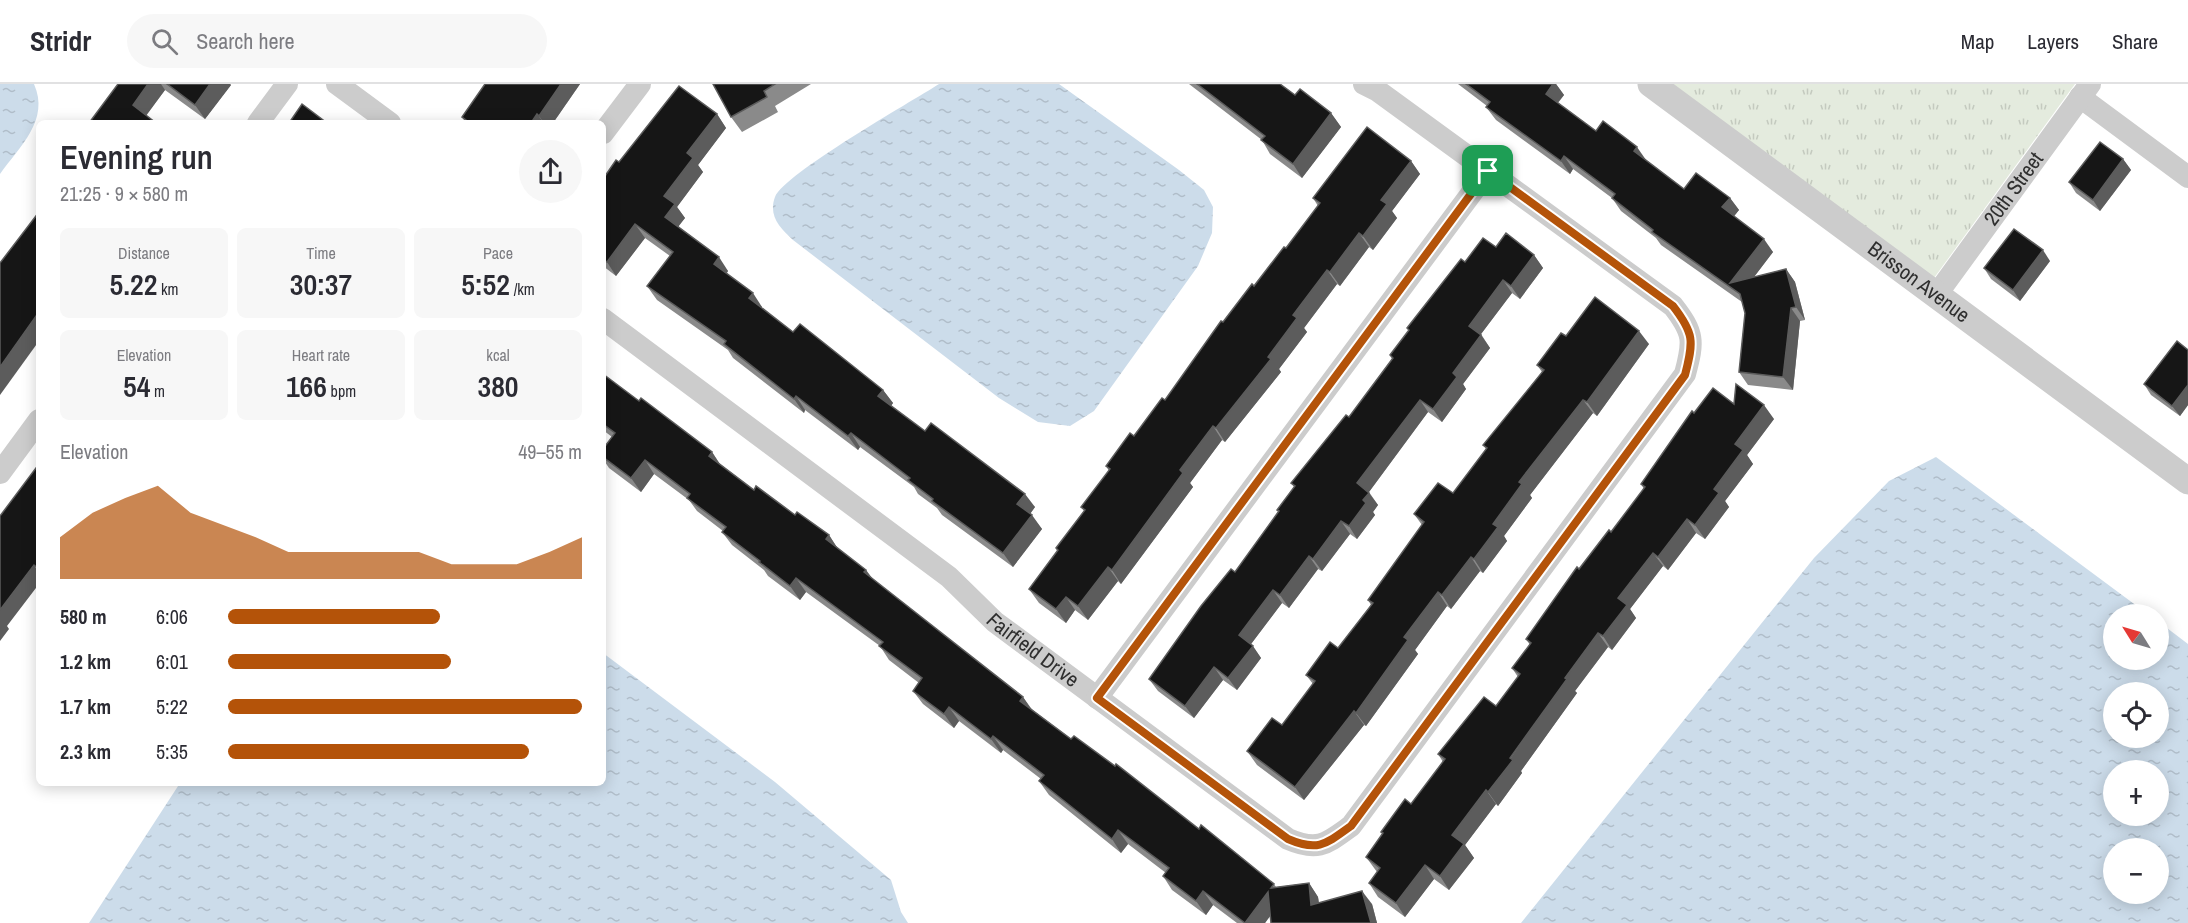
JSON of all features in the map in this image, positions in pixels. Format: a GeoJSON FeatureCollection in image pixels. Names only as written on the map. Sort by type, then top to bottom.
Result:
{"type":"FeatureCollection","features":[{"type":"Feature","properties":{"kind":"street"},"geometry":{"type":"LineString","coordinates":[[260,120],[287,84]]}},
{"type":"Feature","properties":{"kind":"street"},"geometry":{"type":"LineString","coordinates":[[337,84],[386,120]]}},
{"type":"Feature","properties":{"kind":"street"},"geometry":{"type":"LineString","coordinates":[[606,129],[640,84]]}},
{"type":"Feature","properties":{"kind":"street","name":"Fairfield Drive"},"geometry":{"type":"LineString","coordinates":[[606,321],[949,577],[995,622],[1288,839],[1306,847],[1326,844],[1351,826],[1685,375],[1693,346],[1689,327],[1673,306],[1378,91],[1364,84]]}},
{"type":"Feature","properties":{"kind":"street","name":"Brisson Avenue"},"geometry":{"type":"LineString","coordinates":[[1651,84],[2188,481]]}},
{"type":"Feature","properties":{"kind":"street"},"geometry":{"type":"LineString","coordinates":[[2085,91],[2188,177]]}},
{"type":"Feature","properties":{"kind":"street","name":"20th Street"},"geometry":{"type":"LineString","coordinates":[[1937,294],[2085,91]]}},
{"type":"Feature","properties":{"kind":"street"},"geometry":{"type":"LineString","coordinates":[[1097,698],[1488,171]]}},
{"type":"Feature","properties":{"kind":"street"},"geometry":{"type":"LineString","coordinates":[[0,473],[36,424]]}},
{"type":"Feature","properties":{"kind":"green space"},"geometry":{"type":"Polygon","coordinates":[[[1669,84],[2075,84],[1934,278],[1669,84]]]}},
{"type":"Feature","properties":{"kind":"water"},"geometry":{"type":"Polygon","coordinates":[[[0,84],[34,84],[38,97],[36,121],[24,143],[0,174],[0,84]]]}},
{"type":"Feature","properties":{"kind":"water"},"geometry":{"type":"Polygon","coordinates":[[[939,84],[1059,84],[1179,170],[1204,190],[1213,207],[1212,233],[1198,266],[1094,411],[1070,426],[1038,422],[999,398],[793,240],[774,216],[775,197],[801,172],[850,138],[939,84]]]}},
{"type":"Feature","properties":{"kind":"water"},"geometry":{"type":"Polygon","coordinates":[[[1936,457],[2134,604],[2103,604],[2103,670],[2169,670],[2169,630],[2188,644],[2188,923],[1521,923],[1814,558],[1889,481],[1936,457]]]}},
{"type":"Feature","properties":{"kind":"water"},"geometry":{"type":"Polygon","coordinates":[[[606,655],[775,782],[891,880],[901,912],[908,923],[89,923],[178,786],[606,786],[606,655]]]}},
{"type":"Feature","properties":{"kind":"building"},"geometry":{"type":"Polygon","coordinates":[[[118,84],[148,84],[133,105],[152,120],[91,120],[118,84]]]}},
{"type":"Feature","properties":{"kind":"building"},"geometry":{"type":"Polygon","coordinates":[[[167,84],[210,84],[195,105],[167,84]]]}},
{"type":"Feature","properties":{"kind":"building"},"geometry":{"type":"Polygon","coordinates":[[[485,84],[561,84],[539,116],[537,114],[533,120],[466,120],[462,117],[485,84]]]}},
{"type":"Feature","properties":{"kind":"building"},"geometry":{"type":"Polygon","coordinates":[[[713,84],[775,84],[764,91],[767,97],[731,117],[713,84]]]}},
{"type":"Feature","properties":{"kind":"building"},"geometry":{"type":"Polygon","coordinates":[[[1197,84],[1280,84],[1295,95],[1300,89],[1331,113],[1293,164],[1261,140],[1265,136],[1197,84]]]}},
{"type":"Feature","properties":{"kind":"building"},"geometry":{"type":"Polygon","coordinates":[[[1466,84],[1553,84],[1546,94],[1596,131],[1603,121],[1637,147],[1634,151],[1684,189],[1696,173],[1730,198],[1722,207],[1764,239],[1730,283],[1786,269],[1796,307],[1791,308],[1783,377],[1739,372],[1745,313],[1740,294],[1652,232],[1653,230],[1612,198],[1615,194],[1564,156],[1561,161],[1486,107],[1490,102],[1466,84]]]}},
{"type":"Feature","properties":{"kind":"building"},"geometry":{"type":"Polygon","coordinates":[[[679,86],[717,114],[687,153],[693,158],[664,196],[675,204],[665,217],[719,257],[714,264],[753,293],[749,298],[793,332],[800,324],[883,390],[878,396],[925,431],[931,423],[1025,494],[1017,504],[1032,515],[1003,553],[932,501],[933,499],[908,480],[910,478],[851,433],[848,436],[796,396],[794,399],[724,344],[726,341],[647,286],[673,252],[635,224],[606,261],[606,175],[616,160],[619,162],[679,86]]]}},
{"type":"Feature","properties":{"kind":"building"},"geometry":{"type":"Polygon","coordinates":[[[302,104],[323,120],[291,120],[302,104]]]}},
{"type":"Feature","properties":{"kind":"building"},"geometry":{"type":"Polygon","coordinates":[[[1367,127],[1411,161],[1381,200],[1387,204],[1363,236],[1359,233],[1330,272],[1327,270],[1293,315],[1297,318],[1268,357],[1271,359],[1216,428],[1213,426],[1180,470],[1183,473],[1112,570],[1108,567],[1078,606],[1066,597],[1056,609],[1029,589],[1085,510],[1081,507],[1110,469],[1106,466],[1130,433],[1134,436],[1162,398],[1165,400],[1221,321],[1223,322],[1252,284],[1254,286],[1284,247],[1286,248],[1320,203],[1313,198],[1367,127]]]}},
{"type":"Feature","properties":{"kind":"building"},"geometry":{"type":"Polygon","coordinates":[[[2100,142],[2123,159],[2093,200],[2069,182],[2100,142]]]}},
{"type":"Feature","properties":{"kind":"building"},"geometry":{"type":"Polygon","coordinates":[[[36,216],[36,316],[0,367],[0,263],[36,216]]]}},
{"type":"Feature","properties":{"kind":"building"},"geometry":{"type":"Polygon","coordinates":[[[2014,229],[2043,250],[2013,290],[1984,268],[2014,229]]]}},
{"type":"Feature","properties":{"kind":"building"},"geometry":{"type":"Polygon","coordinates":[[[1506,233],[1534,255],[1511,286],[1503,280],[1469,326],[1481,335],[1453,373],[1457,377],[1433,409],[1420,400],[1357,483],[1369,493],[1363,500],[1366,503],[1349,526],[1341,521],[1313,559],[1309,556],[1280,595],[1273,590],[1239,635],[1253,646],[1228,678],[1214,667],[1185,706],[1149,679],[1201,606],[1231,569],[1235,572],[1295,486],[1291,483],[1346,415],[1349,417],[1393,358],[1390,355],[1409,330],[1407,328],[1461,259],[1465,262],[1483,238],[1496,247],[1506,233]]]}},
{"type":"Feature","properties":{"kind":"building"},"geometry":{"type":"Polygon","coordinates":[[[1595,297],[1639,331],[1587,402],[1583,400],[1519,482],[1522,484],[1493,524],[1498,527],[1474,559],[1471,557],[1442,595],[1438,592],[1404,637],[1408,640],[1356,713],[1354,711],[1295,787],[1247,751],[1272,718],[1282,725],[1315,681],[1306,675],[1330,642],[1338,648],[1373,603],[1368,600],[1424,522],[1414,514],[1438,483],[1453,493],[1487,448],[1483,445],[1544,370],[1537,365],[1561,333],[1566,336],[1595,297]]]}},
{"type":"Feature","properties":{"kind":"building"},"geometry":{"type":"Polygon","coordinates":[[[2177,341],[2188,350],[2188,385],[2172,406],[2144,384],[2177,341]]]}},
{"type":"Feature","properties":{"kind":"building"},"geometry":{"type":"Polygon","coordinates":[[[606,376],[639,401],[641,398],[712,452],[709,456],[754,490],[756,486],[795,515],[797,512],[829,535],[826,539],[866,570],[864,572],[1023,697],[1020,701],[1071,739],[1074,736],[1115,766],[1116,764],[1199,829],[1201,825],[1274,884],[1271,888],[1309,883],[1311,905],[1362,891],[1371,923],[1271,923],[1268,892],[1245,923],[1203,891],[1196,901],[1163,876],[1169,868],[1118,830],[1112,839],[1039,781],[1044,775],[993,736],[991,739],[949,707],[944,714],[913,691],[922,678],[879,646],[883,642],[796,578],[790,586],[722,532],[726,527],[687,498],[690,494],[645,460],[631,478],[606,459],[606,445],[615,433],[606,426],[606,376]]]}},
{"type":"Feature","properties":{"kind":"building"},"geometry":{"type":"Polygon","coordinates":[[[1736,384],[1764,405],[1735,444],[1743,450],[1714,489],[1719,493],[1695,525],[1687,519],[1658,557],[1653,553],[1618,598],[1627,605],[1603,636],[1598,633],[1510,758],[1513,760],[1488,792],[1486,790],[1452,835],[1464,844],[1440,876],[1425,865],[1396,903],[1369,883],[1380,868],[1366,857],[1383,833],[1381,832],[1405,799],[1411,804],[1445,759],[1438,754],[1484,697],[1496,706],[1520,674],[1512,668],[1531,643],[1526,639],[1577,567],[1579,569],[1609,530],[1611,532],[1645,487],[1641,484],[1692,411],[1694,413],[1713,388],[1734,404],[1736,384]]]}},
{"type":"Feature","properties":{"kind":"building"},"geometry":{"type":"Polygon","coordinates":[[[36,468],[36,567],[34,565],[0,610],[0,516],[36,468]]]}},
{"type":"Feature","properties":{"kind":"route"},"geometry":{"type":"LineString","coordinates":[[1488,171],[1673,306],[1689,327],[1693,346],[1685,375],[1351,826],[1326,844],[1306,847],[1288,839],[1097,698],[1488,171]]}}]}
